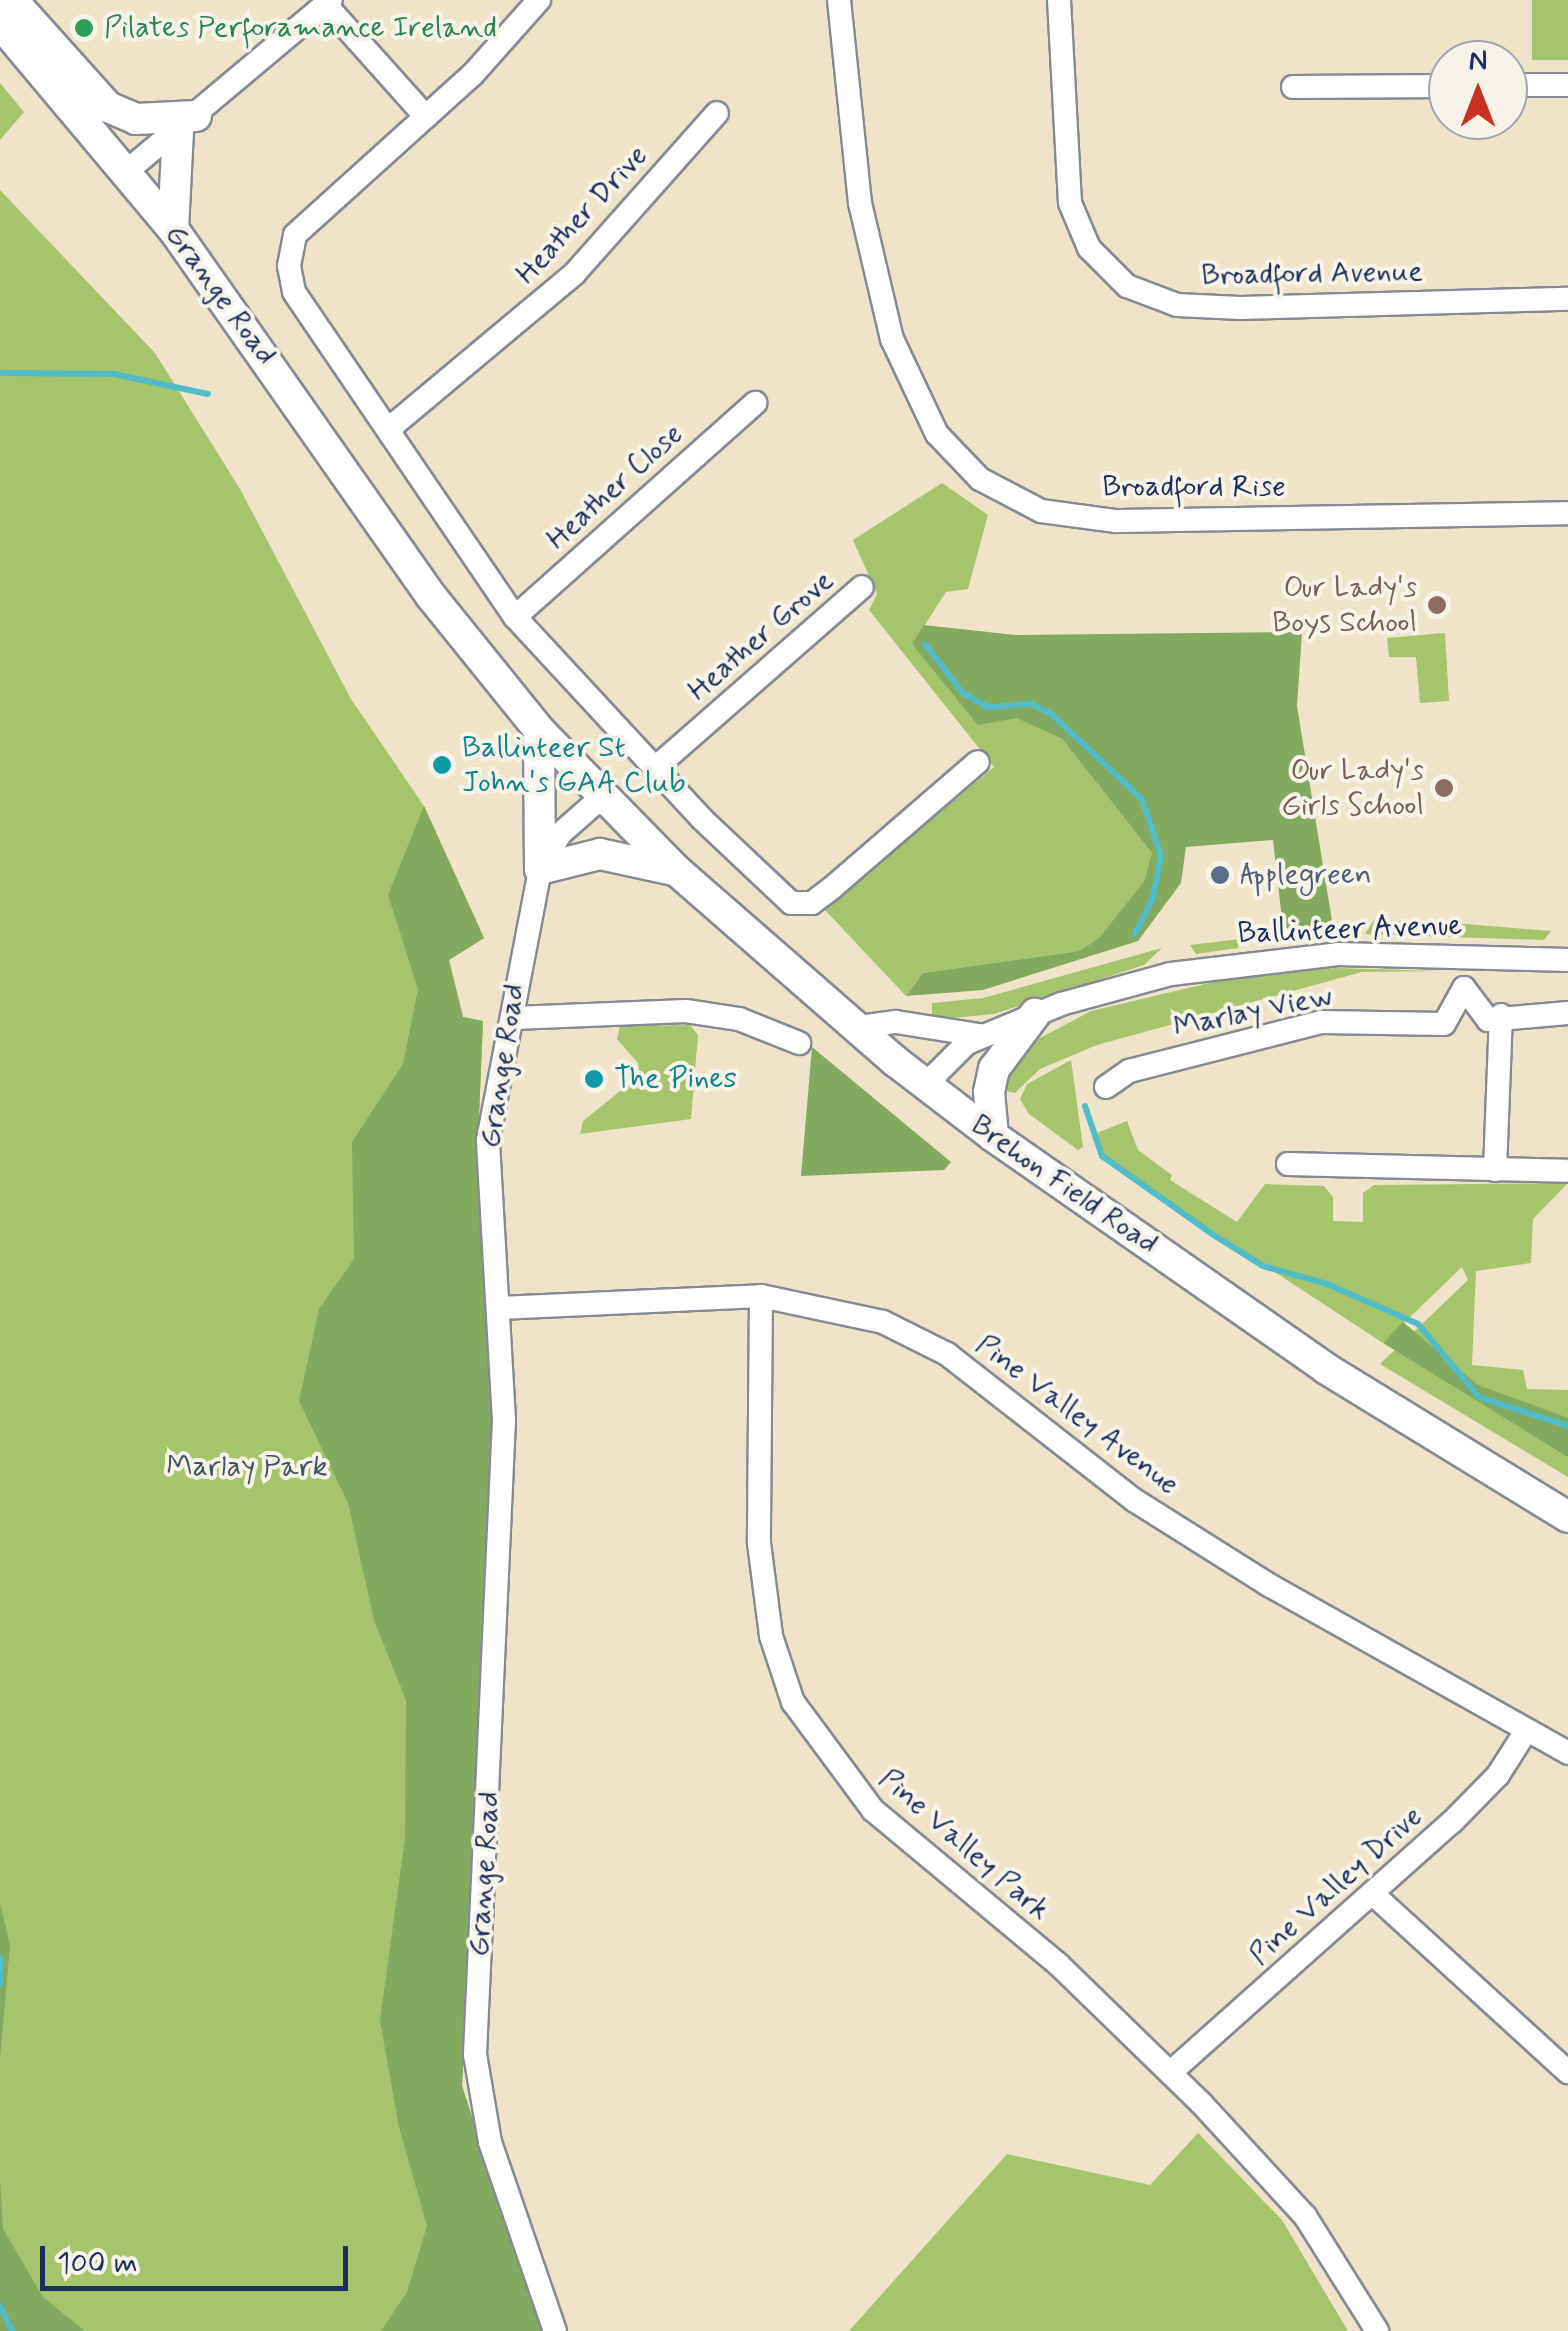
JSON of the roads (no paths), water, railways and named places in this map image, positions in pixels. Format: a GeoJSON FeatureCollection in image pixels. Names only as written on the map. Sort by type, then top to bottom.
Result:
{"type":"FeatureCollection","features":[{"type":"Feature","properties":{"kind":"main road"},"geometry":{"type":"LineString","coordinates":[[12,0],[108,108],[136,119],[187,123],[173,229]]}},
{"type":"Feature","properties":{"kind":"main road","name":"Grange Road"},"geometry":{"type":"LineString","coordinates":[[0,23],[173,229],[432,596],[539,730],[602,796]]}},
{"type":"Feature","properties":{"kind":"main road"},"geometry":{"type":"LineString","coordinates":[[539,730],[540,869],[600,854],[676,870]]}},
{"type":"Feature","properties":{"kind":"main road","name":"Brehon Field Road"},"geometry":{"type":"LineString","coordinates":[[602,796],[676,870],[924,1085],[1325,1368],[1568,1517]]}},
{"type":"Feature","properties":{"kind":"main road"},"geometry":{"type":"LineString","coordinates":[[993,1136],[988,1092],[994,1069],[1035,1014]]}},
{"type":"Feature","properties":{"kind":"street"},"geometry":{"type":"LineString","coordinates":[[539,0],[426,117],[295,235],[289,266],[294,292],[391,427],[515,617],[654,769],[791,903],[812,903],[978,762]]}},
{"type":"Feature","properties":{"kind":"street","name":"Broadford Rise"},"geometry":{"type":"LineString","coordinates":[[839,0],[860,203],[892,339],[938,434],[980,478],[1041,511],[1116,521],[1568,513]]}},
{"type":"Feature","properties":{"kind":"street","name":"Broadford Avenue"},"geometry":{"type":"LineString","coordinates":[[1059,0],[1070,203],[1089,248],[1127,286],[1177,305],[1240,308],[1568,299]]}},
{"type":"Feature","properties":{"kind":"street"},"geometry":{"type":"LineString","coordinates":[[127,171],[329,2],[426,117]]}},
{"type":"Feature","properties":{"kind":"street"},"geometry":{"type":"LineString","coordinates":[[1528,85],[1568,84]]}},
{"type":"Feature","properties":{"kind":"street"},"geometry":{"type":"LineString","coordinates":[[1292,87],[1428,86]]}},
{"type":"Feature","properties":{"kind":"street","name":"Heather Drive"},"geometry":{"type":"LineString","coordinates":[[391,427],[574,274],[717,112]]}},
{"type":"Feature","properties":{"kind":"street","name":"Heather Close"},"geometry":{"type":"LineString","coordinates":[[515,617],[755,402]]}},
{"type":"Feature","properties":{"kind":"street","name":"Heather Grove"},"geometry":{"type":"LineString","coordinates":[[654,769],[862,587]]}},
{"type":"Feature","properties":{"kind":"street","name":"Grange Road"},"geometry":{"type":"LineString","coordinates":[[555,2331],[490,2142],[475,2054],[503,1499],[499,1308],[488,1140],[540,869],[560,834],[602,796]]}},
{"type":"Feature","properties":{"kind":"street","name":"Ballinteer Avenue"},"geometry":{"type":"LineString","coordinates":[[924,1085],[952,1054],[1035,1014],[1110,988],[1220,964],[1338,954],[1568,960]]}},
{"type":"Feature","properties":{"kind":"street"},"geometry":{"type":"LineString","coordinates":[[1466,956],[1464,988],[1488,1020],[1501,1015],[1568,1013]]}},
{"type":"Feature","properties":{"kind":"street","name":"Marlay View"},"geometry":{"type":"LineString","coordinates":[[1106,1087],[1128,1071],[1321,1022],[1444,1024],[1464,988]]}},
{"type":"Feature","properties":{"kind":"street"},"geometry":{"type":"LineString","coordinates":[[514,1018],[686,1010],[739,1020],[799,1043]]}},
{"type":"Feature","properties":{"kind":"street"},"geometry":{"type":"LineString","coordinates":[[1495,1170],[1501,1015]]}},
{"type":"Feature","properties":{"kind":"street"},"geometry":{"type":"LineString","coordinates":[[859,1027],[896,1022],[984,1036]]}},
{"type":"Feature","properties":{"kind":"street"},"geometry":{"type":"LineString","coordinates":[[1288,1164],[1565,1171]]}},
{"type":"Feature","properties":{"kind":"street","name":"Pine Valley Avenue"},"geometry":{"type":"LineString","coordinates":[[499,1308],[761,1296],[844,1309],[947,1354],[1134,1500],[1568,1753]]}},
{"type":"Feature","properties":{"kind":"street","name":"Pine Valley Park"},"geometry":{"type":"LineString","coordinates":[[761,1296],[759,1543],[772,1636],[793,1702],[873,1810],[1058,1964],[1171,2072],[1305,2216],[1377,2331]]}},
{"type":"Feature","properties":{"kind":"street","name":"Pine Valley Drive"},"geometry":{"type":"LineString","coordinates":[[1171,2072],[1374,1894],[1498,1774],[1526,1731]]}},
{"type":"Feature","properties":{"kind":"street"},"geometry":{"type":"LineString","coordinates":[[1374,1894],[1568,2072]]}},
{"type":"Feature","properties":{"kind":"waterway"},"geometry":{"type":"LineString","coordinates":[[0,373],[114,374],[208,394]]}},
{"type":"Feature","properties":{"kind":"waterway"},"geometry":{"type":"LineString","coordinates":[[925,644],[963,693],[988,707],[1032,704],[1050,713],[1142,799],[1161,855],[1153,898],[1135,934]]}},
{"type":"Feature","properties":{"kind":"waterway"},"geometry":{"type":"LineString","coordinates":[[1085,1106],[1102,1156],[1212,1234],[1263,1266],[1327,1284],[1418,1324],[1479,1397],[1568,1426]]}},
{"type":"Feature","properties":{"kind":"waterway"},"geometry":{"type":"LineString","coordinates":[[0,1958],[0,1984]]}},
{"type":"Feature","properties":{"kind":"waterway"},"geometry":{"type":"LineString","coordinates":[[0,2306],[12,2331]]}},
{"type":"Feature","properties":{"kind":"place","name":"Pilates Perforamance Ireland"},"geometry":{"type":"Point","coordinates":[84,28]}},
{"type":"Feature","properties":{"kind":"place","name":"Our Lady's Boys School"},"geometry":{"type":"Point","coordinates":[1437,605]}},
{"type":"Feature","properties":{"kind":"place","name":"Ballinteer St John's GAA Club"},"geometry":{"type":"Point","coordinates":[442,765]}},
{"type":"Feature","properties":{"kind":"place","name":"Our Lady's Girls School"},"geometry":{"type":"Point","coordinates":[1444,788]}},
{"type":"Feature","properties":{"kind":"place","name":"Applegreen"},"geometry":{"type":"Point","coordinates":[1220,875]}},
{"type":"Feature","properties":{"kind":"place","name":"The Pines"},"geometry":{"type":"Point","coordinates":[594,1079]}},
{"type":"Feature","properties":{"kind":"park label","name":"Marlay Park"},"geometry":{"type":"Point","coordinates":[247,1467]}}]}
